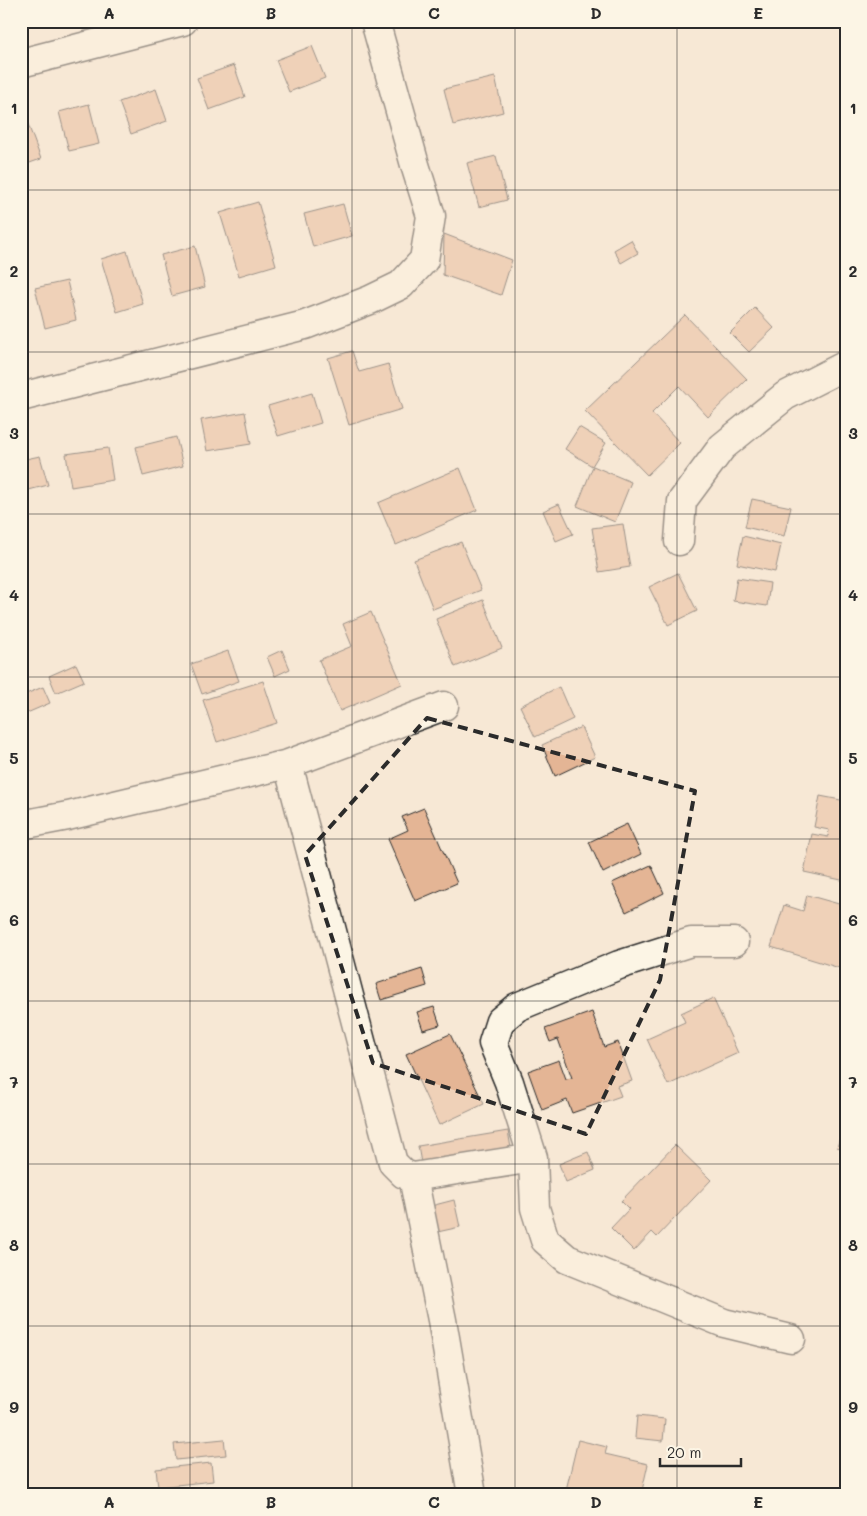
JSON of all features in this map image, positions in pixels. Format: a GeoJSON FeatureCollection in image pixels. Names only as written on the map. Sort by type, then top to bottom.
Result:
{"type":"FeatureCollection","features":[{"type":"Feature","properties":{"kind":"street"},"geometry":{"type":"LineString","coordinates":[[21,63],[184,21]]}},
{"type":"Feature","properties":{"kind":"street"},"geometry":{"type":"LineString","coordinates":[[21,397],[305,325],[370,300],[401,285],[424,260],[431,216],[375,21]]}},
{"type":"Feature","properties":{"kind":"street"},"geometry":{"type":"LineString","coordinates":[[679,541],[682,501],[722,447],[785,396],[846,365]]}},
{"type":"Feature","properties":{"kind":"street"},"geometry":{"type":"LineString","coordinates":[[21,825],[68,816],[288,764],[444,706]]}},
{"type":"Feature","properties":{"kind":"street"},"geometry":{"type":"LineString","coordinates":[[288,764],[393,1163],[404,1174],[413,1177],[533,1158]]}},
{"type":"Feature","properties":{"kind":"street"},"geometry":{"type":"LineString","coordinates":[[734,942],[691,942],[619,965],[517,1007],[500,1021],[493,1044],[509,1082],[533,1158],[535,1208],[545,1240],[567,1259],[724,1323],[791,1339]]}},
{"type":"Feature","properties":{"kind":"street"},"geometry":{"type":"LineString","coordinates":[[413,1177],[442,1320],[472,1495]]}},
{"type":"Feature","properties":{"kind":"highlighted area"},"geometry":{"type":"Polygon","coordinates":[[[427,718],[695,791],[660,980],[586,1134],[373,1063],[305,855],[427,718]]]}},
{"type":"Feature","properties":{"kind":"building"},"geometry":{"type":"Polygon","coordinates":[[[312,46],[325,78],[289,92],[276,60],[312,46]]]}},
{"type":"Feature","properties":{"kind":"building"},"geometry":{"type":"Polygon","coordinates":[[[234,65],[245,97],[209,110],[197,78],[234,65]]]}},
{"type":"Feature","properties":{"kind":"building"},"geometry":{"type":"Polygon","coordinates":[[[495,77],[503,112],[453,125],[444,89],[495,77]]]}},
{"type":"Feature","properties":{"kind":"building"},"geometry":{"type":"Polygon","coordinates":[[[156,89],[167,121],[131,134],[119,102],[156,89]]]}},
{"type":"Feature","properties":{"kind":"building"},"geometry":{"type":"Polygon","coordinates":[[[89,104],[99,144],[69,151],[59,112],[89,104]]]}},
{"type":"Feature","properties":{"kind":"building"},"geometry":{"type":"Polygon","coordinates":[[[25,116],[41,159],[21,166],[21,117],[25,116]]]}},
{"type":"Feature","properties":{"kind":"building"},"geometry":{"type":"Polygon","coordinates":[[[496,156],[507,200],[479,207],[467,163],[496,156]]]}},
{"type":"Feature","properties":{"kind":"building"},"geometry":{"type":"Polygon","coordinates":[[[258,202],[276,265],[239,276],[220,213],[258,202]]]}},
{"type":"Feature","properties":{"kind":"building"},"geometry":{"type":"Polygon","coordinates":[[[343,204],[352,236],[313,247],[304,214],[343,204]]]}},
{"type":"Feature","properties":{"kind":"building"},"geometry":{"type":"Polygon","coordinates":[[[444,234],[512,260],[501,295],[443,275],[444,234]]]}},
{"type":"Feature","properties":{"kind":"building"},"geometry":{"type":"Polygon","coordinates":[[[631,240],[638,253],[621,263],[614,250],[631,240]]]}},
{"type":"Feature","properties":{"kind":"building"},"geometry":{"type":"Polygon","coordinates":[[[195,246],[205,287],[172,296],[161,255],[195,246]]]}},
{"type":"Feature","properties":{"kind":"building"},"geometry":{"type":"Polygon","coordinates":[[[127,251],[143,304],[117,312],[101,259],[127,251]]]}},
{"type":"Feature","properties":{"kind":"building"},"geometry":{"type":"Polygon","coordinates":[[[67,281],[76,320],[45,328],[35,288],[67,281]]]}},
{"type":"Feature","properties":{"kind":"building"},"geometry":{"type":"Polygon","coordinates":[[[755,308],[774,328],[749,352],[730,333],[755,308]]]}},
{"type":"Feature","properties":{"kind":"building"},"geometry":{"type":"Polygon","coordinates":[[[685,315],[747,379],[708,417],[679,386],[652,413],[680,443],[647,475],[585,411],[685,315]]]}},
{"type":"Feature","properties":{"kind":"building"},"geometry":{"type":"Polygon","coordinates":[[[352,351],[359,372],[388,364],[402,409],[349,425],[328,358],[352,351]]]}},
{"type":"Feature","properties":{"kind":"building"},"geometry":{"type":"Polygon","coordinates":[[[312,393],[321,423],[278,436],[268,406],[312,393]]]}},
{"type":"Feature","properties":{"kind":"building"},"geometry":{"type":"Polygon","coordinates":[[[245,412],[251,444],[207,451],[201,420],[245,412]]]}},
{"type":"Feature","properties":{"kind":"building"},"geometry":{"type":"Polygon","coordinates":[[[579,427],[606,443],[592,466],[565,449],[579,427]]]}},
{"type":"Feature","properties":{"kind":"building"},"geometry":{"type":"Polygon","coordinates":[[[176,437],[183,466],[143,476],[136,447],[176,437]]]}},
{"type":"Feature","properties":{"kind":"building"},"geometry":{"type":"Polygon","coordinates":[[[108,448],[113,480],[71,487],[66,454],[108,448]]]}},
{"type":"Feature","properties":{"kind":"building"},"geometry":{"type":"Polygon","coordinates":[[[40,456],[48,485],[21,492],[21,460],[40,456]]]}},
{"type":"Feature","properties":{"kind":"building"},"geometry":{"type":"Polygon","coordinates":[[[844,462],[846,462],[846,504],[843,504],[844,462]]]}},
{"type":"Feature","properties":{"kind":"building"},"geometry":{"type":"Polygon","coordinates":[[[593,466],[631,482],[615,522],[577,506],[593,466]]]}},
{"type":"Feature","properties":{"kind":"building"},"geometry":{"type":"Polygon","coordinates":[[[460,468],[477,510],[396,545],[378,503],[460,468]]]}},
{"type":"Feature","properties":{"kind":"building"},"geometry":{"type":"Polygon","coordinates":[[[752,499],[791,507],[784,536],[745,527],[752,499]]]}},
{"type":"Feature","properties":{"kind":"building"},"geometry":{"type":"Polygon","coordinates":[[[559,504],[573,534],[556,541],[543,511],[559,504]]]}},
{"type":"Feature","properties":{"kind":"building"},"geometry":{"type":"Polygon","coordinates":[[[623,524],[630,567],[599,572],[592,528],[623,524]]]}},
{"type":"Feature","properties":{"kind":"building"},"geometry":{"type":"Polygon","coordinates":[[[743,536],[781,545],[775,572],[737,564],[743,536]]]}},
{"type":"Feature","properties":{"kind":"building"},"geometry":{"type":"Polygon","coordinates":[[[461,542],[481,590],[433,609],[414,560],[461,542]]]}},
{"type":"Feature","properties":{"kind":"building"},"geometry":{"type":"Polygon","coordinates":[[[678,573],[697,611],[668,625],[649,587],[678,573]]]}},
{"type":"Feature","properties":{"kind":"building"},"geometry":{"type":"Polygon","coordinates":[[[737,578],[770,583],[767,606],[733,601],[737,578]]]}},
{"type":"Feature","properties":{"kind":"building"},"geometry":{"type":"Polygon","coordinates":[[[483,600],[502,648],[455,667],[436,619],[483,600]]]}},
{"type":"Feature","properties":{"kind":"building"},"geometry":{"type":"Polygon","coordinates":[[[371,612],[402,684],[340,711],[319,660],[352,646],[343,624],[371,612]]]}},
{"type":"Feature","properties":{"kind":"building"},"geometry":{"type":"Polygon","coordinates":[[[282,650],[290,669],[275,676],[267,657],[282,650]]]}},
{"type":"Feature","properties":{"kind":"building"},"geometry":{"type":"Polygon","coordinates":[[[228,651],[239,681],[202,694],[191,664],[228,651]]]}},
{"type":"Feature","properties":{"kind":"building"},"geometry":{"type":"Polygon","coordinates":[[[76,664],[84,681],[56,693],[49,676],[76,664]]]}},
{"type":"Feature","properties":{"kind":"building"},"geometry":{"type":"Polygon","coordinates":[[[263,681],[277,723],[217,742],[203,700],[263,681]]]}},
{"type":"Feature","properties":{"kind":"building"},"geometry":{"type":"Polygon","coordinates":[[[43,687],[50,703],[27,713],[21,701],[21,696],[43,687]]]}},
{"type":"Feature","properties":{"kind":"building"},"geometry":{"type":"Polygon","coordinates":[[[559,687],[573,719],[535,737],[520,706],[559,687]]]}},
{"type":"Feature","properties":{"kind":"building"},"geometry":{"type":"Polygon","coordinates":[[[581,727],[595,757],[555,776],[542,745],[581,727]]]}},
{"type":"Feature","properties":{"kind":"building"},"geometry":{"type":"Polygon","coordinates":[[[820,796],[846,801],[846,881],[804,872],[812,834],[828,837],[829,830],[814,827],[820,796]]]}},
{"type":"Feature","properties":{"kind":"building"},"geometry":{"type":"Polygon","coordinates":[[[424,808],[457,883],[415,901],[388,839],[408,830],[402,817],[424,808]]]}},
{"type":"Feature","properties":{"kind":"building"},"geometry":{"type":"Polygon","coordinates":[[[627,824],[641,854],[603,873],[589,842],[627,824]]]}},
{"type":"Feature","properties":{"kind":"building"},"geometry":{"type":"Polygon","coordinates":[[[651,865],[664,893],[626,912],[612,883],[651,865]]]}},
{"type":"Feature","properties":{"kind":"building"},"geometry":{"type":"Polygon","coordinates":[[[807,895],[846,906],[846,970],[771,947],[784,905],[803,911],[807,895]]]}},
{"type":"Feature","properties":{"kind":"building"},"geometry":{"type":"Polygon","coordinates":[[[422,969],[427,986],[381,1000],[376,984],[422,969]]]}},
{"type":"Feature","properties":{"kind":"building"},"geometry":{"type":"Polygon","coordinates":[[[713,998],[738,1053],[668,1085],[647,1039],[685,1022],[681,1013],[713,998]]]}},
{"type":"Feature","properties":{"kind":"building"},"geometry":{"type":"Polygon","coordinates":[[[434,1007],[440,1025],[423,1030],[417,1012],[434,1007]]]}},
{"type":"Feature","properties":{"kind":"building"},"geometry":{"type":"Polygon","coordinates":[[[592,1012],[604,1047],[618,1042],[632,1081],[617,1086],[621,1096],[572,1113],[567,1100],[542,1110],[528,1071],[559,1060],[566,1079],[572,1078],[558,1039],[550,1042],[545,1029],[592,1012]]]}},
{"type":"Feature","properties":{"kind":"building"},"geometry":{"type":"Polygon","coordinates":[[[450,1034],[484,1104],[439,1125],[406,1054],[450,1034]]]}},
{"type":"Feature","properties":{"kind":"building"},"geometry":{"type":"Polygon","coordinates":[[[846,1119],[846,1150],[837,1147],[846,1119]]]}},
{"type":"Feature","properties":{"kind":"building"},"geometry":{"type":"Polygon","coordinates":[[[508,1131],[511,1148],[421,1163],[418,1146],[508,1131]]]}},
{"type":"Feature","properties":{"kind":"building"},"geometry":{"type":"Polygon","coordinates":[[[675,1145],[711,1180],[657,1237],[652,1232],[634,1251],[611,1228],[629,1209],[621,1201],[675,1145]]]}},
{"type":"Feature","properties":{"kind":"building"},"geometry":{"type":"Polygon","coordinates":[[[588,1152],[595,1170],[566,1182],[559,1164],[588,1152]]]}},
{"type":"Feature","properties":{"kind":"building"},"geometry":{"type":"Polygon","coordinates":[[[454,1200],[460,1227],[433,1233],[427,1207],[454,1200]]]}},
{"type":"Feature","properties":{"kind":"building"},"geometry":{"type":"Polygon","coordinates":[[[637,1416],[665,1419],[663,1441],[635,1438],[637,1416]]]}},
{"type":"Feature","properties":{"kind":"building"},"geometry":{"type":"Polygon","coordinates":[[[224,1439],[226,1455],[176,1460],[174,1444],[224,1439]]]}},
{"type":"Feature","properties":{"kind":"building"},"geometry":{"type":"Polygon","coordinates":[[[578,1440],[607,1447],[605,1454],[648,1464],[641,1495],[626,1495],[604,1489],[603,1495],[584,1495],[566,1490],[578,1440]]]}},
{"type":"Feature","properties":{"kind":"building"},"geometry":{"type":"Polygon","coordinates":[[[211,1463],[213,1481],[158,1487],[156,1469],[211,1463]]]}},
{"type":"Feature","properties":{"kind":"building"},"geometry":{"type":"Polygon","coordinates":[[[543,1488],[544,1495],[501,1495],[543,1488]]]}}]}
